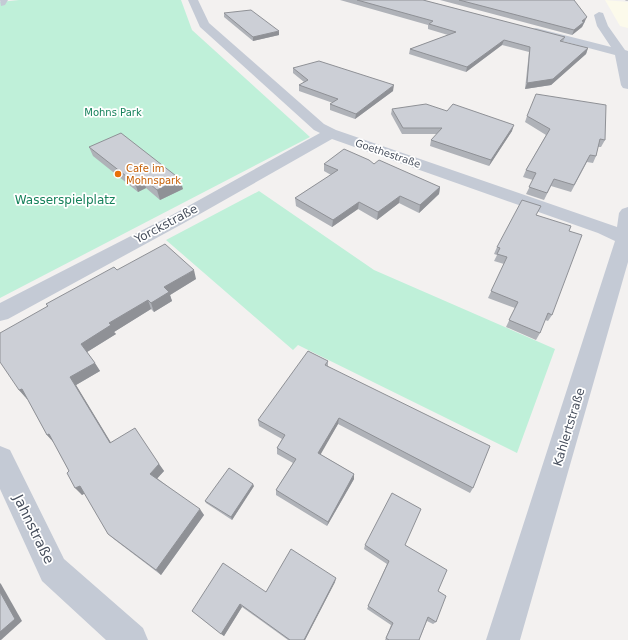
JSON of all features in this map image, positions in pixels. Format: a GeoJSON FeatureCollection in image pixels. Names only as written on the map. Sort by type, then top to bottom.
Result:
{"type":"FeatureCollection","features":[{"type":"Feature","properties":{"kind":"street","name":"Goethestraße"},"geometry":{"type":"LineString","coordinates":[[193,0],[204,26],[318,127],[331,133],[605,229],[626,240]]}},
{"type":"Feature","properties":{"kind":"street"},"geometry":{"type":"LineString","coordinates":[[593,5],[599,15],[602,27],[624,55],[628,85]]}},
{"type":"Feature","properties":{"kind":"street"},"geometry":{"type":"LineString","coordinates":[[522,27],[624,55]]}},
{"type":"Feature","properties":{"kind":"street","name":"Yorckstraße"},"geometry":{"type":"LineString","coordinates":[[0,313],[178,219],[331,133]]}},
{"type":"Feature","properties":{"kind":"street","name":"Kahlertstraße"},"geometry":{"type":"LineString","coordinates":[[503,640],[626,240],[628,213]]}},
{"type":"Feature","properties":{"kind":"street","name":"Jahnstraße"},"geometry":{"type":"LineString","coordinates":[[0,459],[53,570],[131,640]]}},
{"type":"Feature","properties":{"kind":"shaded area"},"geometry":{"type":"Polygon","coordinates":[[[605,0],[628,2],[628,28],[620,26],[605,0]]]}},
{"type":"Feature","properties":{"kind":"green space","name":"Mohns Park"},"geometry":{"type":"Polygon","coordinates":[[[19,0],[181,0],[192,30],[310,137],[0,298],[0,2],[19,0]]]}},
{"type":"Feature","properties":{"kind":"green space"},"geometry":{"type":"Polygon","coordinates":[[[259,191],[374,270],[555,349],[517,453],[298,345],[293,350],[166,240],[259,191]]]}},
{"type":"Feature","properties":{"kind":"building"},"geometry":{"type":"Polygon","coordinates":[[[357,0],[423,0],[565,37],[560,41],[588,48],[553,79],[527,83],[530,47],[504,40],[467,67],[410,49],[456,32],[429,24],[433,21],[357,0]]]}},
{"type":"Feature","properties":{"kind":"building"},"geometry":{"type":"Polygon","coordinates":[[[459,0],[574,0],[587,17],[582,21],[584,22],[574,30],[459,0]]]}},
{"type":"Feature","properties":{"kind":"building"},"geometry":{"type":"Polygon","coordinates":[[[251,10],[279,31],[253,37],[224,13],[251,10]]]}},
{"type":"Feature","properties":{"kind":"building"},"geometry":{"type":"Polygon","coordinates":[[[319,61],[394,85],[356,114],[330,104],[338,99],[299,85],[308,80],[293,68],[319,61]]]}},
{"type":"Feature","properties":{"kind":"building"},"geometry":{"type":"Polygon","coordinates":[[[536,94],[606,105],[605,140],[600,139],[596,156],[590,155],[574,185],[554,179],[547,193],[529,187],[536,173],[526,170],[550,129],[527,116],[536,94]]]}},
{"type":"Feature","properties":{"kind":"building"},"geometry":{"type":"Polygon","coordinates":[[[426,104],[447,111],[453,104],[514,125],[491,160],[431,140],[442,128],[403,128],[392,109],[426,104]]]}},
{"type":"Feature","properties":{"kind":"building"},"geometry":{"type":"Polygon","coordinates":[[[121,133],[180,179],[157,190],[143,178],[135,183],[89,147],[121,133]]]}},
{"type":"Feature","properties":{"kind":"building"},"geometry":{"type":"Polygon","coordinates":[[[344,149],[369,160],[374,164],[379,160],[440,187],[420,205],[400,196],[378,212],[359,202],[333,220],[295,198],[338,170],[324,164],[344,149]]]}},
{"type":"Feature","properties":{"kind":"building"},"geometry":{"type":"Polygon","coordinates":[[[522,200],[541,206],[536,215],[571,226],[569,231],[582,235],[552,315],[548,313],[540,333],[509,320],[518,302],[491,291],[507,257],[497,254],[500,248],[497,247],[522,200]]]}},
{"type":"Feature","properties":{"kind":"building"},"geometry":{"type":"Polygon","coordinates":[[[165,244],[194,270],[164,287],[169,292],[151,303],[148,300],[109,323],[111,325],[81,344],[95,363],[70,377],[110,443],[135,428],[159,464],[150,474],[200,509],[156,570],[108,534],[80,486],[75,488],[67,473],[69,471],[49,434],[47,435],[22,389],[19,390],[0,362],[0,333],[48,306],[46,304],[114,267],[117,270],[165,244]]]}},
{"type":"Feature","properties":{"kind":"building"},"geometry":{"type":"Polygon","coordinates":[[[308,351],[328,361],[325,365],[490,446],[473,488],[339,418],[318,453],[354,474],[328,522],[276,490],[296,459],[277,448],[285,435],[258,420],[308,351]]]}},
{"type":"Feature","properties":{"kind":"building"},"geometry":{"type":"Polygon","coordinates":[[[229,468],[253,484],[231,517],[205,501],[229,468]]]}},
{"type":"Feature","properties":{"kind":"building"},"geometry":{"type":"Polygon","coordinates":[[[392,493],[421,509],[405,545],[447,570],[438,591],[446,596],[436,622],[428,617],[419,640],[389,640],[386,638],[393,623],[368,606],[389,561],[365,545],[392,493]]]}},
{"type":"Feature","properties":{"kind":"building"},"geometry":{"type":"Polygon","coordinates":[[[291,549],[336,578],[304,640],[290,640],[240,604],[221,634],[192,611],[223,563],[266,592],[291,549]]]}},
{"type":"Feature","properties":{"kind":"building"},"geometry":{"type":"Polygon","coordinates":[[[0,592],[15,619],[0,632],[0,592]]]}},
{"type":"Feature","properties":{"kind":"place","name":"Cafe im Mohnspark"},"geometry":{"type":"Point","coordinates":[118,174]}},
{"type":"Feature","properties":{"kind":"park label","name":"Wasserspielplatz"},"geometry":{"type":"Point","coordinates":[65,200]}}]}
